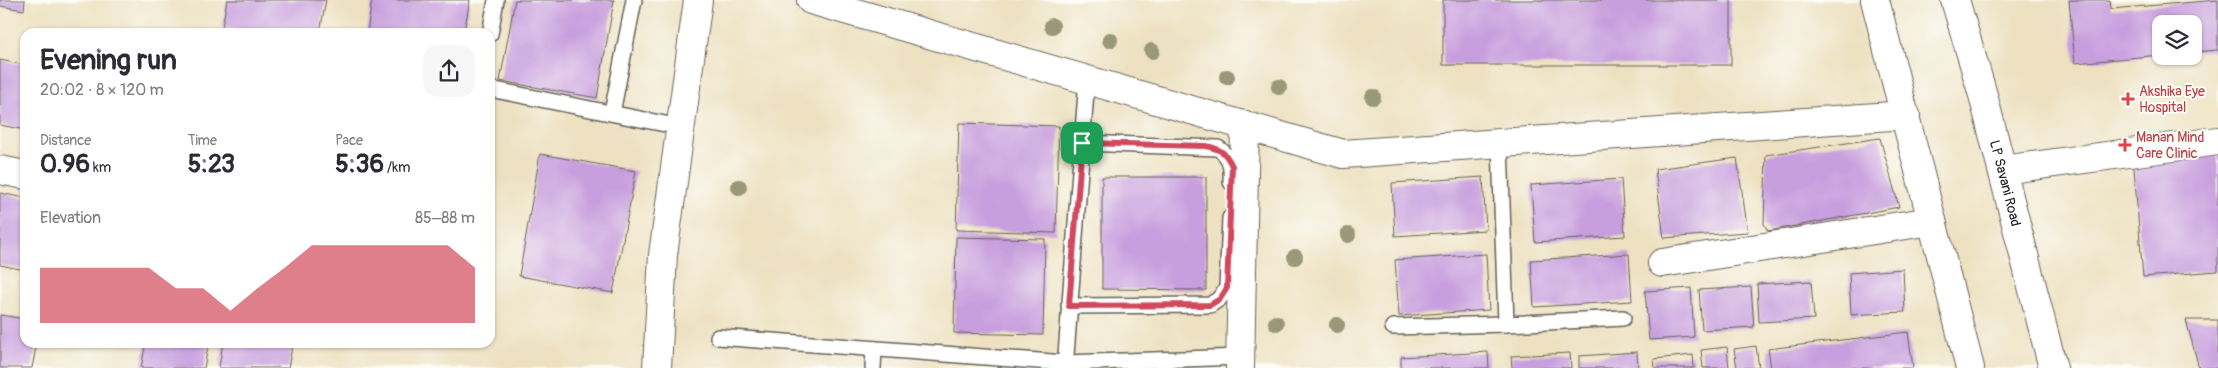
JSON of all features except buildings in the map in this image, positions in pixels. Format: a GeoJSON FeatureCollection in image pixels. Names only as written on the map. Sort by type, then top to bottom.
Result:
{"type":"FeatureCollection","features":[{"type":"Feature","properties":{"kind":"street"},"geometry":{"type":"LineString","coordinates":[[657,368],[662,255],[698,0]]}},
{"type":"Feature","properties":{"kind":"street"},"geometry":{"type":"LineString","coordinates":[[811,0],[1342,154],[1906,115]]}},
{"type":"Feature","properties":{"kind":"street"},"geometry":{"type":"LineString","coordinates":[[1875,0],[1970,368]]}},
{"type":"Feature","properties":{"kind":"street","name":"LP Savani Road"},"geometry":{"type":"LineString","coordinates":[[1955,0],[2002,170],[2053,368]]}},
{"type":"Feature","properties":{"kind":"street"},"geometry":{"type":"LineString","coordinates":[[1241,363],[1245,125]]}},
{"type":"Feature","properties":{"kind":"street"},"geometry":{"type":"LineString","coordinates":[[2002,170],[2218,141]]}},
{"type":"Feature","properties":{"kind":"street"},"geometry":{"type":"LineString","coordinates":[[0,170],[20,174]]}},
{"type":"Feature","properties":{"kind":"street"},"geometry":{"type":"LineString","coordinates":[[1662,262],[1932,221]]}},
{"type":"Feature","properties":{"kind":"lane"},"geometry":{"type":"LineString","coordinates":[[491,28],[496,0]]}},
{"type":"Feature","properties":{"kind":"lane"},"geometry":{"type":"LineString","coordinates":[[612,113],[634,0]]}},
{"type":"Feature","properties":{"kind":"lane"},"geometry":{"type":"LineString","coordinates":[[1065,365],[1087,79]]}},
{"type":"Feature","properties":{"kind":"lane"},"geometry":{"type":"LineString","coordinates":[[495,90],[680,127]]}},
{"type":"Feature","properties":{"kind":"lane"},"geometry":{"type":"LineString","coordinates":[[1069,306],[1210,305],[1220,299],[1227,288],[1232,166],[1226,153],[1218,148],[1206,146],[1082,143]]}},
{"type":"Feature","properties":{"kind":"lane"},"geometry":{"type":"LineString","coordinates":[[1500,144],[1506,324]]}},
{"type":"Feature","properties":{"kind":"lane"},"geometry":{"type":"LineString","coordinates":[[1393,328],[1623,318]]}},
{"type":"Feature","properties":{"kind":"lane"},"geometry":{"type":"LineString","coordinates":[[718,337],[1065,365],[1241,363]]}},
{"type":"Feature","properties":{"kind":"lane"},"geometry":{"type":"LineString","coordinates":[[873,368],[874,349]]}},
{"type":"Feature","properties":{"kind":"place","name":"Akshika Eye Hospital"},"geometry":{"type":"Point","coordinates":[2128,99]}},
{"type":"Feature","properties":{"kind":"place","name":"Manan Mind Care Clinic"},"geometry":{"type":"Point","coordinates":[2125,145]}},
{"type":"Feature","properties":{"kind":"route"},"geometry":{"type":"LineString","coordinates":[[1082,143],[1206,146],[1218,148],[1226,153],[1232,166],[1227,288],[1220,299],[1210,305],[1069,306],[1082,143]]}}]}
